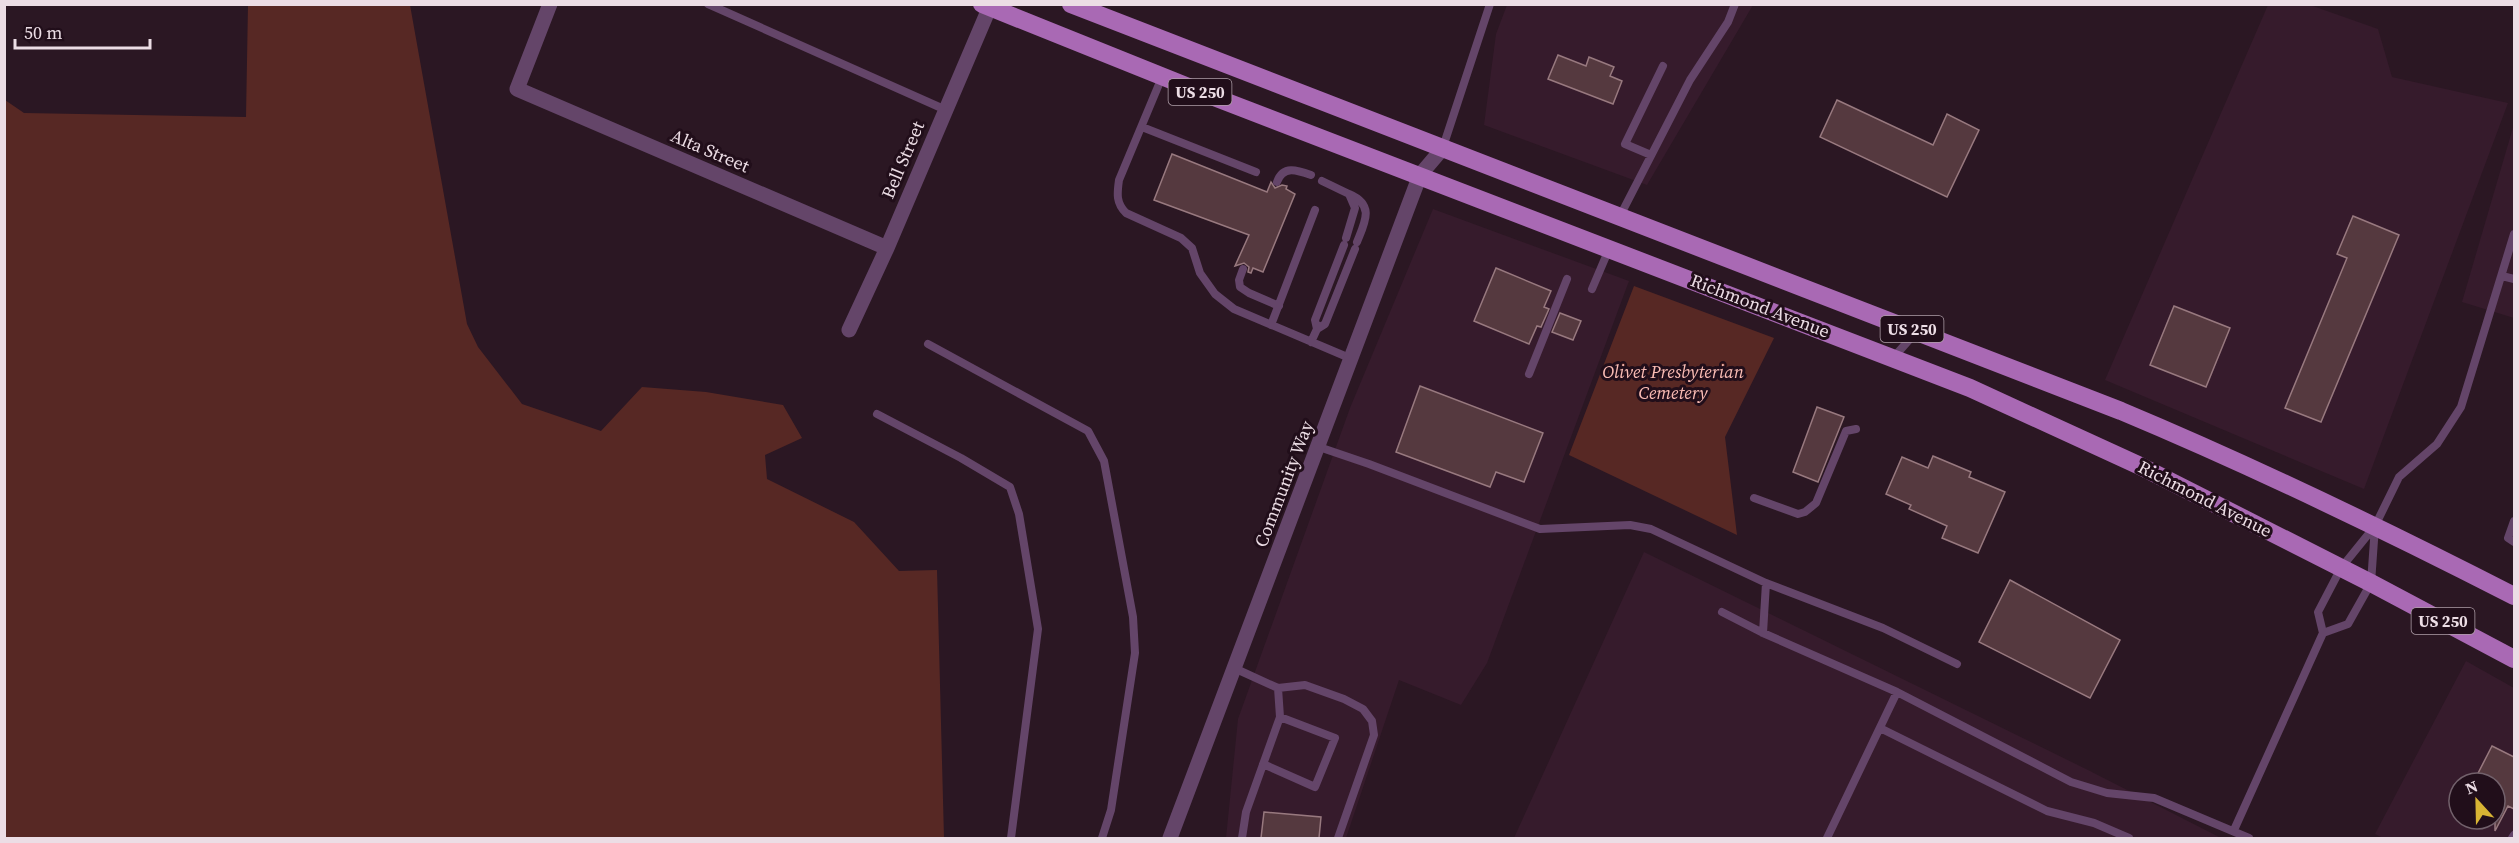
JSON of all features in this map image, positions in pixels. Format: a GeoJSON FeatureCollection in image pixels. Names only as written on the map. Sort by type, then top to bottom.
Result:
{"type":"FeatureCollection","features":[{"type":"Feature","properties":{"kind":"main road","name":"Richmond Avenue"},"geometry":{"type":"LineString","coordinates":[[1071,4],[2159,427],[2375,526],[2514,596]]}},
{"type":"Feature","properties":{"kind":"main road","name":"Richmond Avenue"},"geometry":{"type":"LineString","coordinates":[[988,6],[1162,76],[1970,388],[2138,465],[2371,583],[2514,659]]}},
{"type":"Feature","properties":{"kind":"street","name":"Alta Street"},"geometry":{"type":"LineString","coordinates":[[550,4],[517,89],[887,248]]}},
{"type":"Feature","properties":{"kind":"street","name":"Bell Street"},"geometry":{"type":"LineString","coordinates":[[849,330],[887,248],[988,6]]}},
{"type":"Feature","properties":{"kind":"street","name":"Community Way"},"geometry":{"type":"LineString","coordinates":[[1170,838],[1420,175],[1443,148]]}},
{"type":"Feature","properties":{"kind":"lane"},"geometry":{"type":"LineString","coordinates":[[708,4],[946,110]]}},
{"type":"Feature","properties":{"kind":"lane"},"geometry":{"type":"LineString","coordinates":[[1443,148],[1490,4]]}},
{"type":"Feature","properties":{"kind":"lane"},"geometry":{"type":"LineString","coordinates":[[1620,216],[1690,80],[1728,22],[1735,4]]}},
{"type":"Feature","properties":{"kind":"lane"},"geometry":{"type":"LineString","coordinates":[[1652,155],[1625,144],[1663,66]]}},
{"type":"Feature","properties":{"kind":"lane"},"geometry":{"type":"LineString","coordinates":[[1162,76],[1119,180],[1117,193],[1119,206],[1126,213],[1181,238],[1192,248],[1200,273],[1215,294],[1234,309],[1352,359]]}},
{"type":"Feature","properties":{"kind":"lane"},"geometry":{"type":"LineString","coordinates":[[1142,128],[1256,172]]}},
{"type":"Feature","properties":{"kind":"lane"},"geometry":{"type":"LineString","coordinates":[[1277,182],[1280,174],[1286,171],[1295,170],[1311,175]]}},
{"type":"Feature","properties":{"kind":"lane"},"geometry":{"type":"LineString","coordinates":[[1317,329],[1325,324],[1366,217],[1360,198],[1322,181]]}},
{"type":"Feature","properties":{"kind":"lane"},"geometry":{"type":"LineString","coordinates":[[1311,342],[1317,329],[1316,320],[1355,207],[1349,194]]}},
{"type":"Feature","properties":{"kind":"lane"},"geometry":{"type":"LineString","coordinates":[[1271,325],[1315,210]]}},
{"type":"Feature","properties":{"kind":"lane"},"geometry":{"type":"LineString","coordinates":[[2234,830],[2323,633],[2318,612],[2341,568],[2375,526],[2399,477],[2437,444],[2461,407],[2514,234]]}},
{"type":"Feature","properties":{"kind":"lane"},"geometry":{"type":"LineString","coordinates":[[1592,289],[1609,248]]}},
{"type":"Feature","properties":{"kind":"lane"},"geometry":{"type":"LineString","coordinates":[[1243,269],[1239,280],[1240,287],[1248,293],[1279,306]]}},
{"type":"Feature","properties":{"kind":"lane"},"geometry":{"type":"LineString","coordinates":[[2502,276],[2514,279]]}},
{"type":"Feature","properties":{"kind":"lane"},"geometry":{"type":"LineString","coordinates":[[1529,374],[1567,279]]}},
{"type":"Feature","properties":{"kind":"lane"},"geometry":{"type":"LineString","coordinates":[[1894,357],[1917,331]]}},
{"type":"Feature","properties":{"kind":"lane"},"geometry":{"type":"LineString","coordinates":[[928,344],[1088,431],[1104,461],[1134,617],[1135,653],[1111,810],[1102,838]]}},
{"type":"Feature","properties":{"kind":"lane"},"geometry":{"type":"LineString","coordinates":[[877,414],[961,458],[1010,487],[1019,514],[1038,629],[1012,813],[1011,838]]}},
{"type":"Feature","properties":{"kind":"lane"},"geometry":{"type":"LineString","coordinates":[[1754,498],[1798,514],[1811,508],[1816,503],[1846,431],[1856,429]]}},
{"type":"Feature","properties":{"kind":"lane"},"geometry":{"type":"LineString","coordinates":[[1319,447],[1370,464],[1540,529],[1630,525],[1651,529],[1766,583],[1883,628],[1957,664]]}},
{"type":"Feature","properties":{"kind":"lane"},"geometry":{"type":"LineString","coordinates":[[2514,521],[2508,538],[2514,542]]}},
{"type":"Feature","properties":{"kind":"lane"},"geometry":{"type":"LineString","coordinates":[[2323,633],[2348,624],[2371,583],[2375,526]]}},
{"type":"Feature","properties":{"kind":"lane"},"geometry":{"type":"LineString","coordinates":[[1763,633],[1766,583]]}},
{"type":"Feature","properties":{"kind":"lane"},"geometry":{"type":"LineString","coordinates":[[1722,612],[1763,633],[1898,692],[2071,782],[2107,793],[2154,798],[2249,838]]}},
{"type":"Feature","properties":{"kind":"lane"},"geometry":{"type":"LineString","coordinates":[[1234,668],[1278,688],[1305,685],[1344,699],[1363,709],[1372,721],[1374,735],[1338,838]]}},
{"type":"Feature","properties":{"kind":"lane"},"geometry":{"type":"LineString","coordinates":[[1242,838],[1246,812],[1280,717],[1278,688]]}},
{"type":"Feature","properties":{"kind":"lane"},"geometry":{"type":"LineString","coordinates":[[1827,838],[1898,692]]}},
{"type":"Feature","properties":{"kind":"lane"},"geometry":{"type":"LineString","coordinates":[[1263,764],[1315,787],[1335,738],[1280,717]]}},
{"type":"Feature","properties":{"kind":"lane"},"geometry":{"type":"LineString","coordinates":[[1880,728],[2047,811],[2094,823],[2129,838]]}},
{"type":"Feature","properties":{"kind":"shaded area"},"geometry":{"type":"Polygon","coordinates":[[[1507,5],[1753,5],[1647,185],[1484,125],[1496,34],[1507,5]]]}},
{"type":"Feature","properties":{"kind":"shaded area"},"geometry":{"type":"Polygon","coordinates":[[[2268,5],[2310,5],[2378,29],[2392,77],[2508,103],[2364,489],[2105,380],[2268,5]]]}},
{"type":"Feature","properties":{"kind":"shaded area"},"geometry":{"type":"Polygon","coordinates":[[[2514,124],[2514,318],[2462,302],[2514,124]]]}},
{"type":"Feature","properties":{"kind":"shaded area"},"geometry":{"type":"Polygon","coordinates":[[[1433,209],[1629,281],[1487,663],[1461,705],[1399,680],[1346,838],[1226,838],[1238,719],[1350,408],[1433,209]]]}},
{"type":"Feature","properties":{"kind":"shaded area"},"geometry":{"type":"Polygon","coordinates":[[[1644,552],[2088,770],[2221,838],[1514,838],[1644,552]]]}},
{"type":"Feature","properties":{"kind":"shaded area"},"geometry":{"type":"Polygon","coordinates":[[[2466,661],[2514,688],[2514,838],[2383,838],[2375,834],[2466,661]]]}},
{"type":"Feature","properties":{"kind":"green space"},"geometry":{"type":"Polygon","coordinates":[[[248,5],[410,5],[467,324],[478,347],[522,404],[601,431],[642,387],[706,392],[783,405],[802,438],[765,455],[767,479],[854,522],[899,571],[937,570],[944,838],[5,838],[5,100],[24,113],[246,117],[248,5]]]}},
{"type":"Feature","properties":{"kind":"green space","name":"Olivet Presbyterian Cemetery"},"geometry":{"type":"Polygon","coordinates":[[[1634,286],[1774,338],[1725,437],[1737,535],[1569,455],[1634,286]]]}},
{"type":"Feature","properties":{"kind":"building"},"geometry":{"type":"Polygon","coordinates":[[[1558,55],[1586,66],[1589,57],[1614,67],[1610,76],[1622,81],[1613,104],[1548,79],[1558,55]]]}},
{"type":"Feature","properties":{"kind":"building"},"geometry":{"type":"Polygon","coordinates":[[[1837,100],[1933,145],[1947,114],[1979,130],[1947,197],[1820,137],[1837,100]]]}},
{"type":"Feature","properties":{"kind":"building"},"geometry":{"type":"Polygon","coordinates":[[[1172,154],[1267,192],[1271,182],[1275,188],[1282,185],[1287,186],[1286,189],[1295,194],[1263,272],[1253,268],[1251,273],[1248,272],[1249,267],[1244,263],[1235,266],[1249,235],[1154,200],[1172,154]]]}},
{"type":"Feature","properties":{"kind":"building"},"geometry":{"type":"Polygon","coordinates":[[[2353,216],[2399,235],[2321,422],[2285,408],[2347,258],[2337,254],[2353,216]]]}},
{"type":"Feature","properties":{"kind":"building"},"geometry":{"type":"Polygon","coordinates":[[[1496,268],[1551,291],[1544,307],[1549,309],[1541,327],[1537,326],[1529,344],[1474,321],[1496,268]]]}},
{"type":"Feature","properties":{"kind":"building"},"geometry":{"type":"Polygon","coordinates":[[[2174,306],[2230,328],[2206,387],[2150,365],[2174,306]]]}},
{"type":"Feature","properties":{"kind":"building"},"geometry":{"type":"Polygon","coordinates":[[[1560,313],[1581,321],[1573,340],[1552,332],[1560,313]]]}},
{"type":"Feature","properties":{"kind":"building"},"geometry":{"type":"Polygon","coordinates":[[[1420,386],[1543,433],[1524,482],[1496,472],[1490,487],[1396,452],[1420,386]]]}},
{"type":"Feature","properties":{"kind":"building"},"geometry":{"type":"Polygon","coordinates":[[[1817,407],[1844,417],[1818,482],[1793,472],[1817,407]]]}},
{"type":"Feature","properties":{"kind":"building"},"geometry":{"type":"Polygon","coordinates":[[[1933,456],[1971,472],[1969,477],[2005,492],[1978,553],[1942,538],[1947,526],[1909,509],[1911,505],[1886,494],[1902,457],[1928,468],[1933,456]]]}},
{"type":"Feature","properties":{"kind":"building"},"geometry":{"type":"Polygon","coordinates":[[[2010,580],[2120,640],[2090,698],[1979,642],[2010,580]]]}},
{"type":"Feature","properties":{"kind":"building"},"geometry":{"type":"Polygon","coordinates":[[[2492,746],[2514,757],[2514,809],[2508,806],[2507,808],[2507,771],[2479,771],[2492,746]]]}},
{"type":"Feature","properties":{"kind":"building"},"geometry":{"type":"Polygon","coordinates":[[[1264,812],[1321,817],[1319,838],[1261,838],[1264,812]]]}}]}
